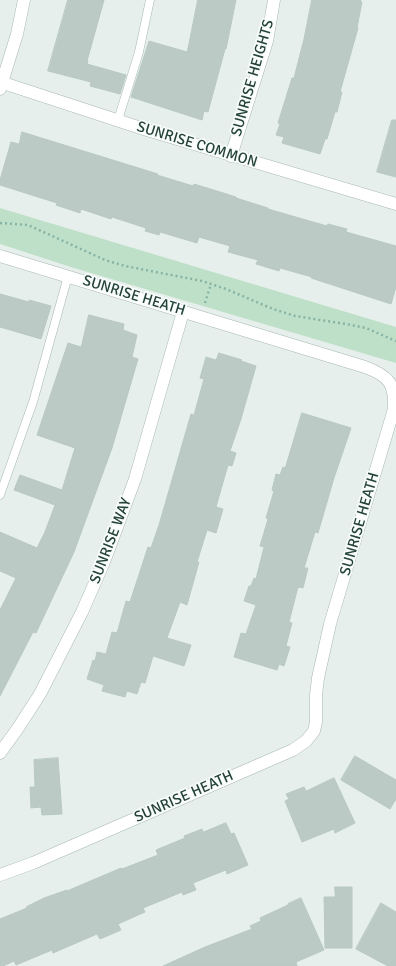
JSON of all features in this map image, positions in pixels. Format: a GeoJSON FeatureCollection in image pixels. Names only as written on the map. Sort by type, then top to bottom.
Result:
{"type":"FeatureCollection","features":[{"type":"Feature","properties":{"kind":"street"},"geometry":{"type":"LineString","coordinates":[[1,85],[24,0]]}},
{"type":"Feature","properties":{"kind":"street","name":"SUNRISE HEIGHTS"},"geometry":{"type":"LineString","coordinates":[[231,156],[267,41],[274,0]]}},
{"type":"Feature","properties":{"kind":"street","name":"SUNRISE COMMON"},"geometry":{"type":"LineString","coordinates":[[1,85],[231,156],[396,204]]}},
{"type":"Feature","properties":{"kind":"street","name":"SUNRISE HEATH"},"geometry":{"type":"LineString","coordinates":[[0,256],[365,367],[386,377],[392,384],[395,395],[394,409],[330,624],[322,656],[316,690],[316,722],[314,732],[306,741],[293,750],[41,860],[0,875]]}},
{"type":"Feature","properties":{"kind":"street","name":"SUNRISE WAY"},"geometry":{"type":"LineString","coordinates":[[0,753],[40,694],[82,612],[104,562],[135,479],[183,312]]}},
{"type":"Feature","properties":{"kind":"lane"},"geometry":{"type":"LineString","coordinates":[[118,120],[139,52],[150,0]]}},
{"type":"Feature","properties":{"kind":"lane"},"geometry":{"type":"LineString","coordinates":[[0,495],[33,402],[68,276]]}},
{"type":"Feature","properties":{"kind":"path"},"geometry":{"type":"LineString","coordinates":[[0,223],[8,222],[28,225],[105,260],[125,266],[211,284],[273,309],[295,316],[366,328],[396,341]]}},
{"type":"Feature","properties":{"kind":"path"},"geometry":{"type":"LineString","coordinates":[[205,303],[211,284]]}},
{"type":"Feature","properties":{"kind":"green space"},"geometry":{"type":"Polygon","coordinates":[[[0,208],[396,327],[396,363],[74,268],[0,244],[0,208]]]}},
{"type":"Feature","properties":{"kind":"building"},"geometry":{"type":"Polygon","coordinates":[[[68,0],[104,0],[87,64],[126,75],[120,94],[90,86],[91,82],[48,71],[68,0]]]}},
{"type":"Feature","properties":{"kind":"building"},"geometry":{"type":"Polygon","coordinates":[[[198,0],[236,0],[226,49],[208,112],[204,111],[202,120],[131,97],[149,41],[187,52],[198,0]]]}},
{"type":"Feature","properties":{"kind":"building"},"geometry":{"type":"Polygon","coordinates":[[[312,0],[361,0],[360,2],[362,2],[358,28],[340,92],[342,92],[337,112],[335,112],[327,139],[325,139],[320,154],[282,143],[284,137],[276,135],[280,124],[278,123],[292,78],[294,78],[312,0]]]}},
{"type":"Feature","properties":{"kind":"building"},"geometry":{"type":"Polygon","coordinates":[[[392,120],[396,120],[396,177],[377,172],[392,120]]]}},
{"type":"Feature","properties":{"kind":"building"},"geometry":{"type":"Polygon","coordinates":[[[22,132],[193,186],[194,184],[217,191],[268,209],[327,226],[328,224],[347,229],[346,232],[396,246],[396,287],[391,304],[311,278],[312,277],[280,268],[279,271],[256,264],[258,260],[228,252],[230,246],[199,237],[197,243],[160,232],[159,235],[145,231],[146,228],[112,217],[111,219],[81,209],[80,213],[56,205],[57,203],[0,185],[0,180],[11,142],[19,144],[22,132]]]}},
{"type":"Feature","properties":{"kind":"building"},"geometry":{"type":"Polygon","coordinates":[[[0,294],[51,306],[41,339],[0,327],[0,294]]]}},
{"type":"Feature","properties":{"kind":"building"},"geometry":{"type":"Polygon","coordinates":[[[89,315],[124,324],[123,330],[137,335],[132,357],[138,359],[112,448],[74,552],[36,633],[33,632],[0,696],[0,610],[16,578],[0,571],[0,532],[37,548],[45,532],[55,505],[14,490],[20,475],[62,490],[75,448],[37,435],[68,343],[81,347],[89,315]]]}},
{"type":"Feature","properties":{"kind":"building"},"geometry":{"type":"Polygon","coordinates":[[[219,353],[256,366],[230,451],[236,453],[232,466],[228,465],[216,507],[223,509],[216,533],[207,530],[197,562],[199,562],[187,605],[180,602],[167,638],[191,645],[184,666],[153,656],[145,683],[141,682],[137,694],[127,691],[125,697],[102,691],[104,685],[87,679],[93,660],[95,661],[97,652],[106,654],[112,632],[117,633],[126,601],[130,602],[148,547],[151,548],[159,525],[191,414],[194,415],[204,379],[200,378],[206,357],[216,360],[219,353]]]}},
{"type":"Feature","properties":{"kind":"building"},"geometry":{"type":"Polygon","coordinates":[[[302,413],[351,428],[334,478],[318,533],[315,532],[304,568],[308,568],[303,588],[298,587],[289,622],[292,623],[286,646],[290,647],[284,666],[279,664],[277,670],[234,657],[241,633],[246,634],[256,605],[244,601],[249,586],[251,586],[254,578],[256,579],[264,547],[260,546],[268,519],[266,518],[274,491],[272,490],[276,474],[280,475],[283,467],[285,468],[302,413]]]}},
{"type":"Feature","properties":{"kind":"building"},"geometry":{"type":"Polygon","coordinates":[[[355,756],[396,780],[396,799],[390,809],[341,780],[355,756]]]}},
{"type":"Feature","properties":{"kind":"building"},"geometry":{"type":"Polygon","coordinates":[[[58,758],[62,814],[42,815],[41,807],[31,808],[30,787],[35,787],[34,760],[58,758]]]}},
{"type":"Feature","properties":{"kind":"building"},"geometry":{"type":"Polygon","coordinates":[[[334,778],[355,823],[335,833],[334,829],[302,842],[285,801],[289,799],[286,794],[304,787],[306,791],[334,778]]]}},
{"type":"Feature","properties":{"kind":"building"},"geometry":{"type":"Polygon","coordinates":[[[226,823],[231,834],[234,833],[248,865],[227,874],[226,870],[193,883],[196,890],[183,895],[182,892],[143,908],[145,912],[118,924],[121,930],[100,939],[97,934],[53,953],[52,950],[16,965],[14,961],[0,966],[0,919],[27,908],[26,907],[44,898],[67,891],[121,868],[122,869],[158,855],[156,850],[185,838],[184,836],[202,829],[203,832],[226,823]]]}},
{"type":"Feature","properties":{"kind":"building"},"geometry":{"type":"Polygon","coordinates":[[[335,887],[352,887],[352,948],[325,948],[324,897],[335,897],[335,887]]]}},
{"type":"Feature","properties":{"kind":"building"},"geometry":{"type":"Polygon","coordinates":[[[301,898],[324,950],[296,962],[297,966],[163,966],[205,947],[252,929],[250,926],[261,921],[260,918],[301,898]]]}},
{"type":"Feature","properties":{"kind":"building"},"geometry":{"type":"Polygon","coordinates":[[[381,903],[396,912],[396,966],[388,966],[356,949],[381,903]]]}}]}
